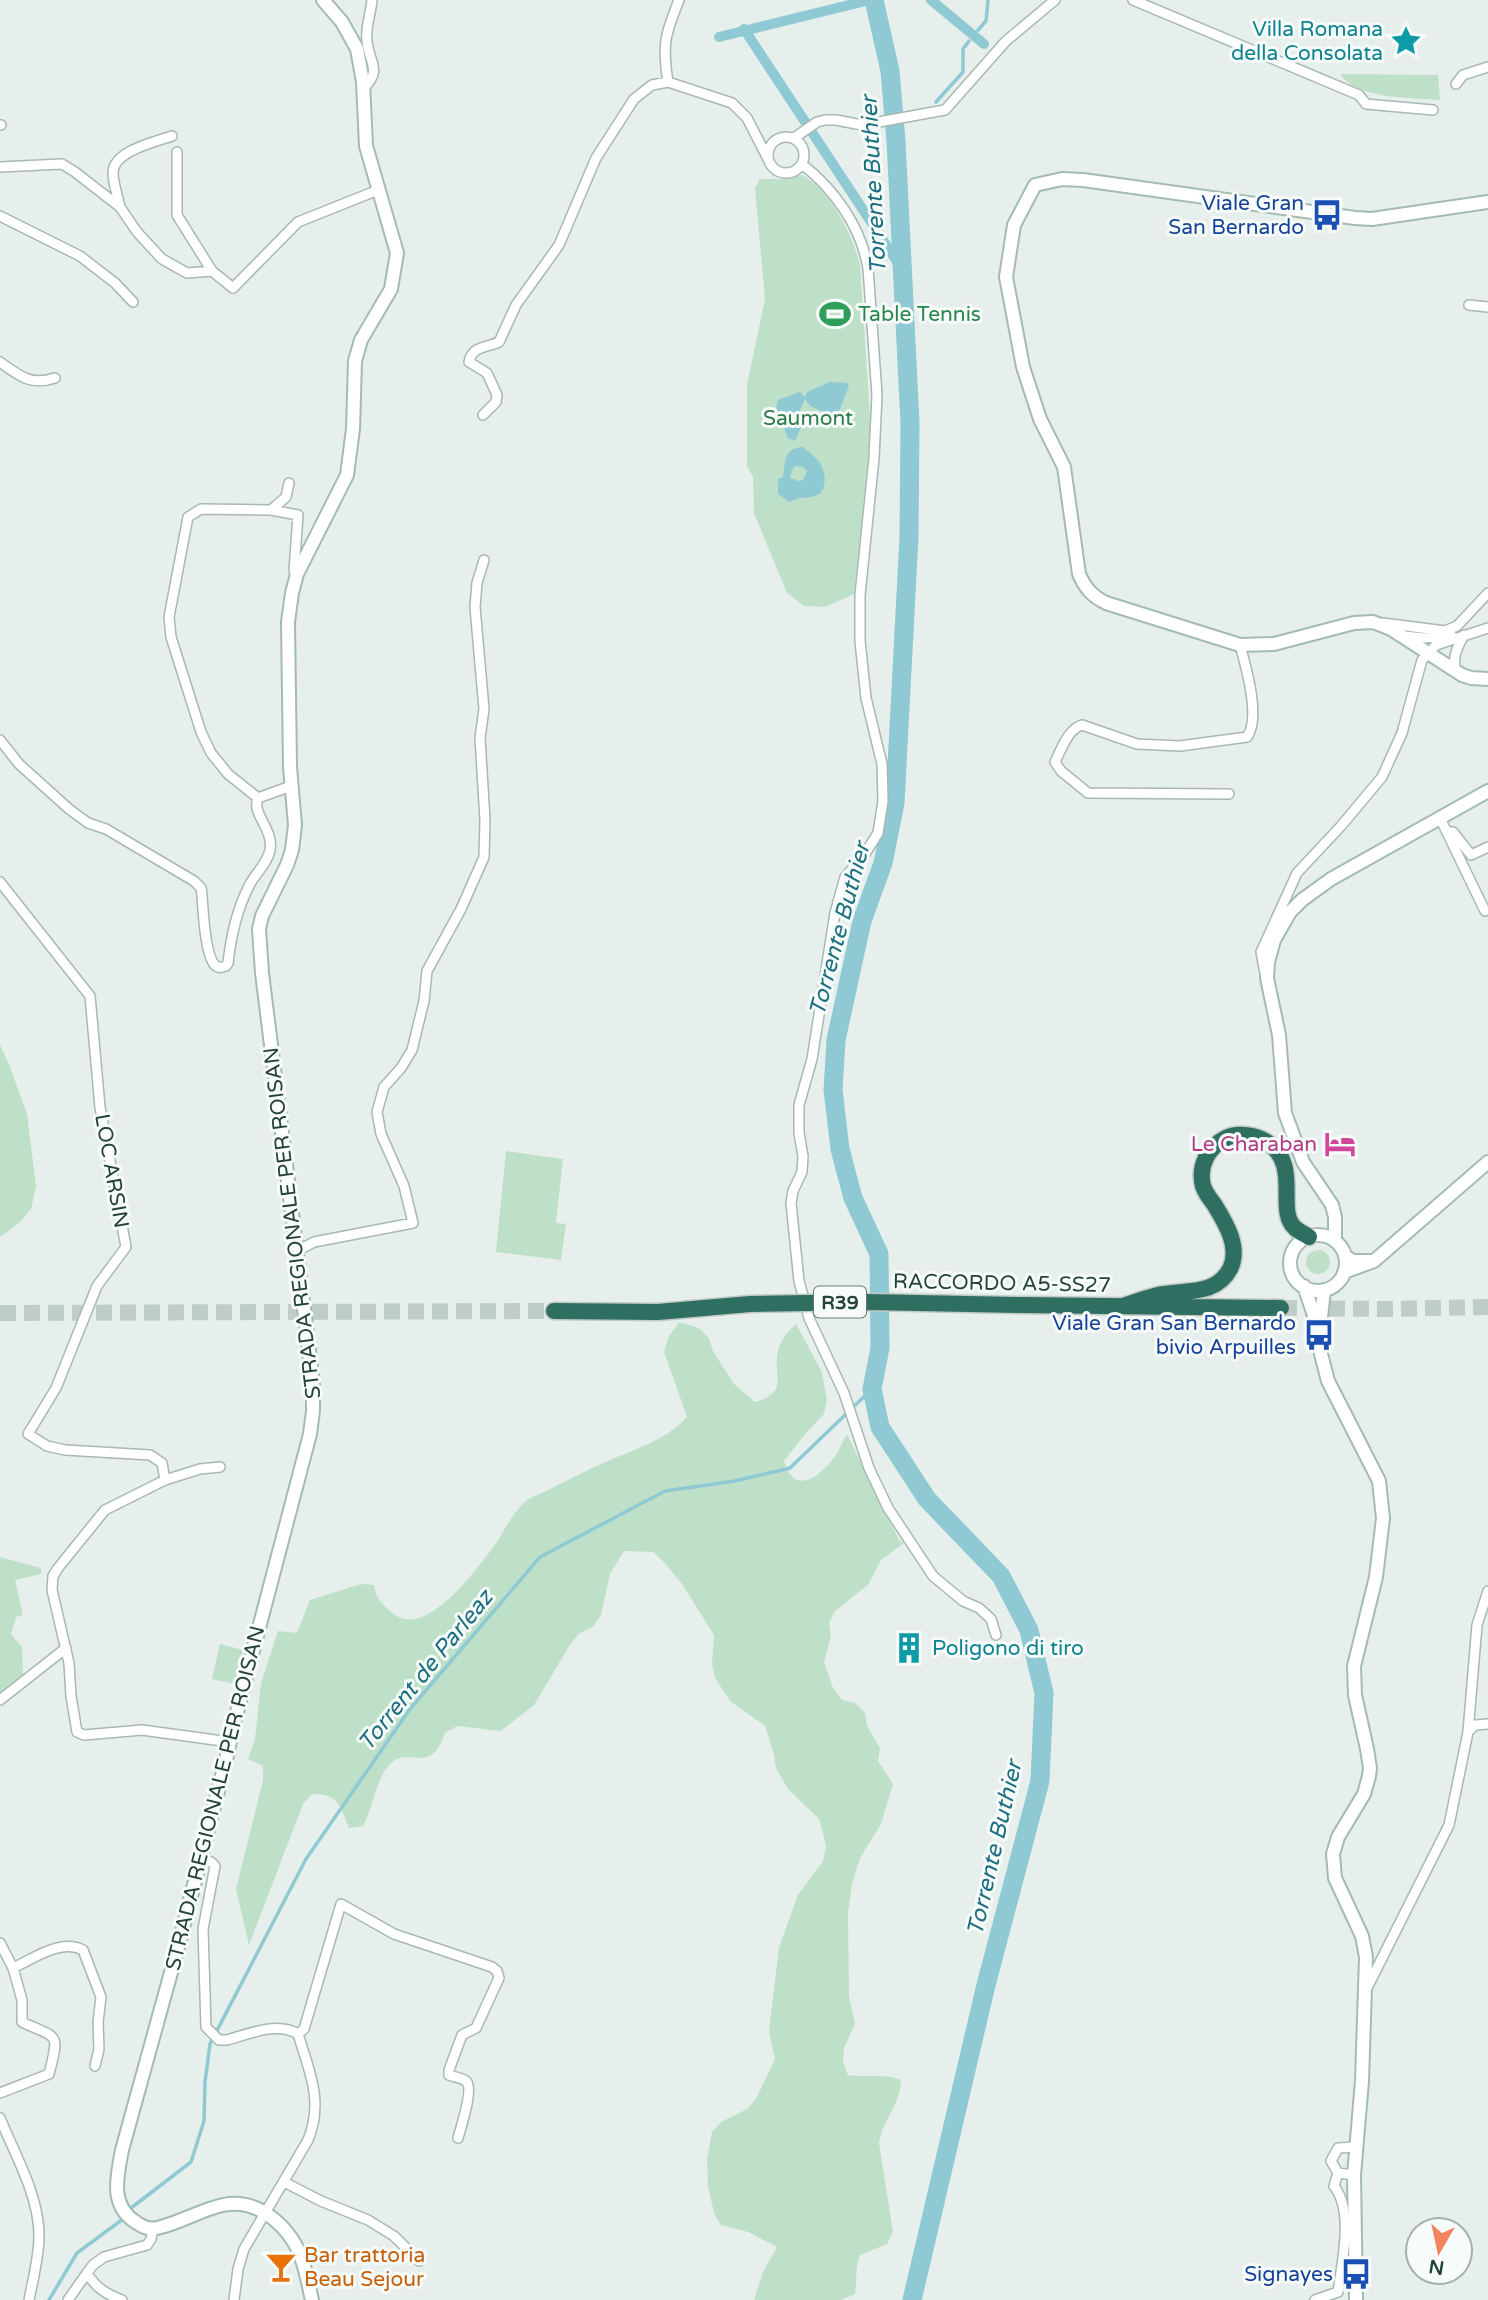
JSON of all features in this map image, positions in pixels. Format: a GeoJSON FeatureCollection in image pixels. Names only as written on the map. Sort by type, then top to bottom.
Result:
{"type":"FeatureCollection","features":[{"type":"Feature","properties":{"kind":"highway"},"geometry":{"type":"LineString","coordinates":[[1123,1306],[1163,1294],[1197,1292],[1209,1288],[1230,1268],[1233,1255],[1231,1239],[1225,1222],[1203,1188],[1202,1169],[1207,1154],[1218,1142],[1232,1135],[1263,1139],[1277,1149],[1285,1167],[1288,1214],[1293,1227],[1314,1236]]}},
{"type":"Feature","properties":{"kind":"highway","name":"RACCORDO A5-SS27"},"geometry":{"type":"LineString","coordinates":[[554,1311],[658,1312],[750,1304],[836,1302],[1281,1308]]}},
{"type":"Feature","properties":{"kind":"main road","name":"STRADA REGIONALE PER ROISAN"},"geometry":{"type":"LineString","coordinates":[[153,2229],[143,2227],[125,2214],[119,2203],[116,2181],[122,2150],[305,1458],[313,1411],[313,1385],[259,949],[259,929],[262,916],[288,865],[295,825],[291,786],[288,622],[297,574],[347,475],[352,452],[355,361],[361,340],[387,297],[395,276],[397,253],[377,190],[365,138],[361,65],[357,49],[342,22],[323,0]]}},
{"type":"Feature","properties":{"kind":"main road"},"geometry":{"type":"LineString","coordinates":[[1488,202],[1372,219],[1062,179],[1035,185],[1014,225],[1006,277],[1023,367],[1040,419],[1063,467],[1077,568],[1088,591],[1106,603],[1240,645],[1274,643],[1354,623],[1373,622],[1404,636],[1456,672],[1471,678],[1488,679]]}},
{"type":"Feature","properties":{"kind":"main road"},"geometry":{"type":"LineString","coordinates":[[1374,1261],[1353,1261],[1345,1256],[1335,1241],[1332,1205],[1303,1162],[1285,1114],[1279,1035],[1268,978],[1268,962],[1274,940],[1290,912],[1302,900],[1331,879],[1488,791]]}},
{"type":"Feature","properties":{"kind":"main road"},"geometry":{"type":"LineString","coordinates":[[1344,1272],[1374,1261],[1488,1162]]}},
{"type":"Feature","properties":{"kind":"main road"},"geometry":{"type":"LineString","coordinates":[[1328,1198],[1328,1226],[1297,1244],[1290,1264],[1294,1277],[1304,1286],[1324,1290],[1337,1283],[1344,1272],[1345,1256]]}},
{"type":"Feature","properties":{"kind":"main road"},"geometry":{"type":"LineString","coordinates":[[1314,1236],[1335,1241]]}},
{"type":"Feature","properties":{"kind":"main road"},"geometry":{"type":"LineString","coordinates":[[1304,1286],[1319,1331]]}},
{"type":"Feature","properties":{"kind":"main road"},"geometry":{"type":"LineString","coordinates":[[1324,1290],[1319,1331],[1321,1354],[1328,1381],[1379,1481],[1383,1518],[1376,1577],[1354,1667],[1355,1695],[1367,1749],[1369,1776],[1364,1794],[1338,1837],[1333,1854],[1335,1878],[1362,1936],[1366,1957],[1362,2081],[1354,2175],[1356,2300]]}},
{"type":"Feature","properties":{"kind":"main road"},"geometry":{"type":"LineString","coordinates":[[153,2229],[232,2203],[267,2213],[283,2227],[297,2247],[312,2300]]}},
{"type":"Feature","properties":{"kind":"street"},"geometry":{"type":"LineString","coordinates":[[363,89],[372,80],[374,72],[367,42],[372,0]]}},
{"type":"Feature","properties":{"kind":"street"},"geometry":{"type":"LineString","coordinates":[[668,82],[666,34],[679,0]]}},
{"type":"Feature","properties":{"kind":"street"},"geometry":{"type":"LineString","coordinates":[[794,138],[817,122],[836,120],[862,125],[945,110],[1006,41],[1055,0]]}},
{"type":"Feature","properties":{"kind":"street"},"geometry":{"type":"LineString","coordinates":[[1133,0],[1359,95],[1366,104],[1433,110]]}},
{"type":"Feature","properties":{"kind":"street"},"geometry":{"type":"LineString","coordinates":[[1456,84],[1463,75],[1488,67]]}},
{"type":"Feature","properties":{"kind":"street"},"geometry":{"type":"LineString","coordinates":[[483,415],[496,402],[498,395],[487,373],[469,362],[470,356],[477,348],[499,342],[516,305],[559,245],[596,158],[634,99],[652,85],[668,82],[732,103],[747,118],[768,159],[775,169],[787,173],[798,169],[805,152],[803,146],[794,138],[777,139],[770,147],[768,159]]}},
{"type":"Feature","properties":{"kind":"street"},"geometry":{"type":"LineString","coordinates":[[120,207],[113,173],[115,164],[122,155],[172,136]]}},
{"type":"Feature","properties":{"kind":"street"},"geometry":{"type":"LineString","coordinates":[[177,152],[177,215],[212,271],[233,288],[298,222],[377,190]]}},
{"type":"Feature","properties":{"kind":"street"},"geometry":{"type":"LineString","coordinates":[[0,167],[62,164],[120,207],[137,232],[162,259],[187,273],[212,271]]}},
{"type":"Feature","properties":{"kind":"street"},"geometry":{"type":"LineString","coordinates":[[802,164],[825,184],[858,233],[865,247],[868,268],[877,395],[874,458],[860,595],[860,641],[866,698],[882,764],[883,802],[878,833],[863,857],[845,877],[835,913],[812,1059],[799,1105],[802,1172],[793,1191],[791,1203],[799,1281],[809,1318],[844,1393],[869,1468],[888,1508],[933,1576],[963,1601],[979,1608],[990,1619],[996,1635]]}},
{"type":"Feature","properties":{"kind":"street"},"geometry":{"type":"LineString","coordinates":[[0,216],[80,256],[116,283],[133,302]]}},
{"type":"Feature","properties":{"kind":"street"},"geometry":{"type":"LineString","coordinates":[[1469,305],[1488,307]]}},
{"type":"Feature","properties":{"kind":"street"},"geometry":{"type":"LineString","coordinates":[[0,362],[29,380],[41,382],[55,378]]}},
{"type":"Feature","properties":{"kind":"street"},"geometry":{"type":"LineString","coordinates":[[271,510],[286,497],[289,483]]}},
{"type":"Feature","properties":{"kind":"street"},"geometry":{"type":"LineString","coordinates":[[258,798],[228,774],[211,753],[201,732],[171,637],[169,617],[188,517],[201,509],[271,510],[298,515],[294,562],[294,571],[297,574]]}},
{"type":"Feature","properties":{"kind":"street"},"geometry":{"type":"LineString","coordinates":[[296,1251],[314,1242],[413,1223],[404,1186],[381,1134],[377,1112],[384,1087],[412,1051],[424,1001],[427,971],[461,909],[484,856],[480,738],[484,709],[475,607],[477,583],[484,560]]}},
{"type":"Feature","properties":{"kind":"street"},"geometry":{"type":"LineString","coordinates":[[1373,622],[1445,631],[1457,626],[1488,593]]}},
{"type":"Feature","properties":{"kind":"street"},"geometry":{"type":"LineString","coordinates":[[1268,978],[1262,967],[1261,952],[1297,873],[1382,777],[1402,733],[1422,660],[1436,645],[1488,628]]}},
{"type":"Feature","properties":{"kind":"street"},"geometry":{"type":"LineString","coordinates":[[1404,636],[1424,638],[1464,635]]}},
{"type":"Feature","properties":{"kind":"street"},"geometry":{"type":"LineString","coordinates":[[1456,672],[1456,648],[1464,635]]}},
{"type":"Feature","properties":{"kind":"street"},"geometry":{"type":"LineString","coordinates":[[1229,794],[1088,793],[1061,771],[1055,762],[1076,726],[1082,725],[1137,744],[1180,746],[1247,737],[1252,731],[1252,705],[1240,645]]}},
{"type":"Feature","properties":{"kind":"street"},"geometry":{"type":"LineString","coordinates":[[0,740],[19,764],[88,823],[106,829],[194,881],[201,888],[209,956],[216,966],[221,968],[228,963],[233,926],[248,887],[264,865],[270,849],[268,828],[257,810],[258,798]]}},
{"type":"Feature","properties":{"kind":"street"},"geometry":{"type":"LineString","coordinates":[[258,798],[291,786]]}},
{"type":"Feature","properties":{"kind":"street"},"geometry":{"type":"LineString","coordinates":[[1440,818],[1485,911]]}},
{"type":"Feature","properties":{"kind":"street"},"geometry":{"type":"LineString","coordinates":[[1447,831],[1452,832],[1471,855],[1488,847]]}},
{"type":"Feature","properties":{"kind":"street","name":"LOC ARSIN"},"geometry":{"type":"LineString","coordinates":[[0,882],[90,996],[100,1107],[126,1247],[97,1286],[56,1388],[28,1434],[47,1446],[65,1450],[150,1455],[162,1463],[165,1480]]}},
{"type":"Feature","properties":{"kind":"street"},"geometry":{"type":"LineString","coordinates":[[220,1468],[201,1469],[165,1480],[105,1510],[58,1568],[51,1581],[66,1648],[77,1732],[84,1735],[142,1730],[229,1742]]}},
{"type":"Feature","properties":{"kind":"street"},"geometry":{"type":"LineString","coordinates":[[1366,1989],[1448,1825],[1468,1732],[1477,1625],[1488,1591]]}},
{"type":"Feature","properties":{"kind":"street"},"geometry":{"type":"LineString","coordinates":[[0,1700],[66,1648]]}},
{"type":"Feature","properties":{"kind":"street"},"geometry":{"type":"LineString","coordinates":[[1468,1732],[1475,1725],[1488,1724]]}},
{"type":"Feature","properties":{"kind":"street"},"geometry":{"type":"LineString","coordinates":[[201,1859],[215,1866],[203,1929],[205,2021],[208,2031],[219,2040],[227,2040],[286,2027],[298,2034],[316,2092],[317,2108],[309,2140],[240,2258],[234,2300]]}},
{"type":"Feature","properties":{"kind":"street"},"geometry":{"type":"LineString","coordinates":[[298,2034],[304,2029],[341,1904],[394,1934],[492,1967],[498,1971],[499,1978],[476,2028],[462,2035],[449,2070],[449,2075],[465,2080],[468,2084],[469,2094],[458,2138]]}},
{"type":"Feature","properties":{"kind":"street"},"geometry":{"type":"LineString","coordinates":[[0,1943],[13,1969],[23,2000],[22,2022],[47,2032],[53,2038],[55,2050],[49,2074],[0,2093]]}},
{"type":"Feature","properties":{"kind":"street"},"geometry":{"type":"LineString","coordinates":[[13,1969],[55,1948],[73,1946],[83,1950],[101,1997],[99,2049],[95,2066]]}},
{"type":"Feature","properties":{"kind":"street"},"geometry":{"type":"LineString","coordinates":[[0,2118],[33,2201],[39,2235],[29,2300]]}},
{"type":"Feature","properties":{"kind":"street"},"geometry":{"type":"LineString","coordinates":[[1315,2300],[1338,2292],[1345,2233],[1341,2195],[1334,2186],[1338,2173],[1331,2161],[1335,2151],[1343,2147],[1356,2147]]}},
{"type":"Feature","properties":{"kind":"street"},"geometry":{"type":"LineString","coordinates":[[1338,2173],[1354,2175]]}},
{"type":"Feature","properties":{"kind":"street"},"geometry":{"type":"LineString","coordinates":[[284,2182],[368,2220],[394,2236],[419,2261]]}},
{"type":"Feature","properties":{"kind":"street"},"geometry":{"type":"LineString","coordinates":[[68,2300],[93,2265],[104,2257],[147,2245],[153,2229]]}},
{"type":"Feature","properties":{"kind":"street"},"geometry":{"type":"LineString","coordinates":[[88,2273],[93,2284],[101,2291],[122,2300]]}},
{"type":"Feature","properties":{"kind":"green space"},"geometry":{"type":"Polygon","coordinates":[[[1340,74],[1438,75],[1440,100],[1372,93],[1348,82],[1340,74]]]}},
{"type":"Feature","properties":{"kind":"green space","name":"Saumont"},"geometry":{"type":"Polygon","coordinates":[[[802,175],[822,191],[839,214],[852,240],[860,265],[871,432],[854,594],[825,607],[804,606],[787,593],[754,513],[753,477],[747,466],[747,385],[765,299],[755,188],[760,179],[783,179],[802,175]]]}},
{"type":"Feature","properties":{"kind":"green space"},"geometry":{"type":"Polygon","coordinates":[[[0,1045],[27,1114],[36,1186],[31,1209],[20,1222],[0,1237],[0,1045]]]}},
{"type":"Feature","properties":{"kind":"green space"},"geometry":{"type":"Polygon","coordinates":[[[506,1151],[563,1159],[556,1223],[566,1224],[561,1260],[496,1252],[506,1151]]]}},
{"type":"Feature","properties":{"kind":"green space"},"geometry":{"type":"Polygon","coordinates":[[[1318,1250],[1327,1253],[1330,1262],[1327,1271],[1318,1274],[1309,1271],[1306,1262],[1309,1253],[1318,1250]]]}},
{"type":"Feature","properties":{"kind":"green space"},"geometry":{"type":"Polygon","coordinates":[[[679,1322],[699,1328],[709,1338],[713,1351],[734,1384],[755,1402],[775,1390],[779,1348],[796,1324],[822,1372],[827,1400],[824,1414],[784,1461],[788,1471],[800,1481],[820,1473],[833,1459],[847,1434],[899,1540],[904,1543],[881,1560],[868,1585],[835,1611],[829,1623],[831,1636],[824,1662],[833,1688],[842,1700],[855,1703],[865,1713],[867,1726],[880,1748],[878,1761],[893,1784],[881,1824],[860,1858],[852,1884],[848,1912],[849,1996],[855,2024],[844,2048],[843,2062],[848,2075],[901,2080],[898,2097],[879,2143],[893,2232],[887,2244],[860,2255],[855,2294],[841,2300],[754,2300],[763,2272],[777,2247],[748,2232],[721,2225],[714,2213],[708,2186],[707,2159],[712,2132],[721,2122],[747,2109],[756,2099],[775,2059],[769,2031],[779,1947],[798,1895],[823,1861],[826,1846],[819,1819],[788,1789],[776,1768],[765,1726],[730,1701],[715,1678],[712,1664],[714,1635],[682,1584],[653,1552],[624,1551],[610,1574],[601,1615],[593,1627],[580,1633],[571,1643],[534,1705],[501,1731],[457,1726],[445,1733],[433,1754],[396,1759],[381,1778],[363,1826],[349,1828],[333,1799],[312,1794],[303,1804],[249,1945],[236,1889],[263,1780],[263,1766],[248,1759],[255,1739],[261,1683],[278,1631],[297,1633],[310,1600],[361,1584],[374,1585],[383,1605],[394,1614],[407,1619],[435,1610],[474,1572],[526,1501],[648,1444],[679,1425],[687,1417],[664,1352],[668,1338],[679,1322]]]}},
{"type":"Feature","properties":{"kind":"green space"},"geometry":{"type":"Polygon","coordinates":[[[0,1557],[41,1568],[41,1574],[15,1580],[23,1615],[16,1617],[11,1634],[22,1647],[23,1676],[0,1695],[0,1557]]]}},
{"type":"Feature","properties":{"kind":"green space"},"geometry":{"type":"Polygon","coordinates":[[[220,1644],[243,1650],[235,1684],[212,1679],[220,1644]]]}},
{"type":"Feature","properties":{"kind":"water"},"geometry":{"type":"Polygon","coordinates":[[[830,382],[847,383],[849,386],[839,411],[828,414],[810,406],[805,399],[798,415],[802,425],[795,441],[788,438],[776,408],[778,400],[800,392],[805,397],[807,392],[830,382]]]}},
{"type":"Feature","properties":{"kind":"water"},"geometry":{"type":"Polygon","coordinates":[[[803,447],[819,461],[825,479],[819,494],[789,502],[778,494],[778,479],[783,477],[789,453],[803,447]],[[795,466],[790,478],[803,480],[807,471],[803,467],[795,466]]]}},
{"type":"Feature","properties":{"kind":"waterway"},"geometry":{"type":"LineString","coordinates":[[719,37],[870,0]]}},
{"type":"Feature","properties":{"kind":"waterway","name":"Torrente Buthier"},"geometry":{"type":"LineString","coordinates":[[874,0],[890,71],[896,141],[910,423],[909,537],[895,803],[883,863],[862,921],[836,1040],[833,1090],[840,1149],[853,1198],[879,1254],[880,1348],[872,1389],[880,1427],[927,1499],[1001,1576],[1029,1630],[1044,1693],[1040,1781],[986,1985],[912,2300]]}},
{"type":"Feature","properties":{"kind":"waterway"},"geometry":{"type":"LineString","coordinates":[[931,0],[984,44]]}},
{"type":"Feature","properties":{"kind":"waterway"},"geometry":{"type":"LineString","coordinates":[[978,30],[986,21],[988,0]]}},
{"type":"Feature","properties":{"kind":"waterway"},"geometry":{"type":"LineString","coordinates":[[744,29],[902,269]]}},
{"type":"Feature","properties":{"kind":"waterway"},"geometry":{"type":"LineString","coordinates":[[936,102],[963,72],[963,49],[969,41]]}},
{"type":"Feature","properties":{"kind":"waterway","name":"Torrent de Parleaz"},"geometry":{"type":"LineString","coordinates":[[131,2208],[191,2162],[204,2121],[210,2044],[306,1859],[410,1709],[540,1557],[665,1491],[735,1481],[790,1468],[872,1389]]}},
{"type":"Feature","properties":{"kind":"waterway","name":"Torrent de Parleaz"},"geometry":{"type":"LineString","coordinates":[[49,2300],[77,2253],[123,2219]]}},
{"type":"Feature","properties":{"kind":"tunnel"},"geometry":{"type":"LineString","coordinates":[[1281,1308],[1488,1307]]}},
{"type":"Feature","properties":{"kind":"tunnel"},"geometry":{"type":"LineString","coordinates":[[0,1313],[554,1311]]}},
{"type":"Feature","properties":{"kind":"place","name":"Villa Romana della Consolata"},"geometry":{"type":"Point","coordinates":[1406,41]}},
{"type":"Feature","properties":{"kind":"place","name":"Viale Gran San Bernardo"},"geometry":{"type":"Point","coordinates":[1327,215]}},
{"type":"Feature","properties":{"kind":"place","name":"Table Tennis"},"geometry":{"type":"Point","coordinates":[835,314]}},
{"type":"Feature","properties":{"kind":"place","name":"Le Charaban"},"geometry":{"type":"Point","coordinates":[1340,1144]}},
{"type":"Feature","properties":{"kind":"place","name":"Viale Gran San Bernardo bivio Arpuilles"},"geometry":{"type":"Point","coordinates":[1319,1335]}},
{"type":"Feature","properties":{"kind":"place","name":"Poligono di tiro"},"geometry":{"type":"Point","coordinates":[909,1648]}},
{"type":"Feature","properties":{"kind":"place","name":"Bar trattoria Beau Sejour"},"geometry":{"type":"Point","coordinates":[281,2267]}},
{"type":"Feature","properties":{"kind":"place","name":"Signayes"},"geometry":{"type":"Point","coordinates":[1356,2274]}}]}
